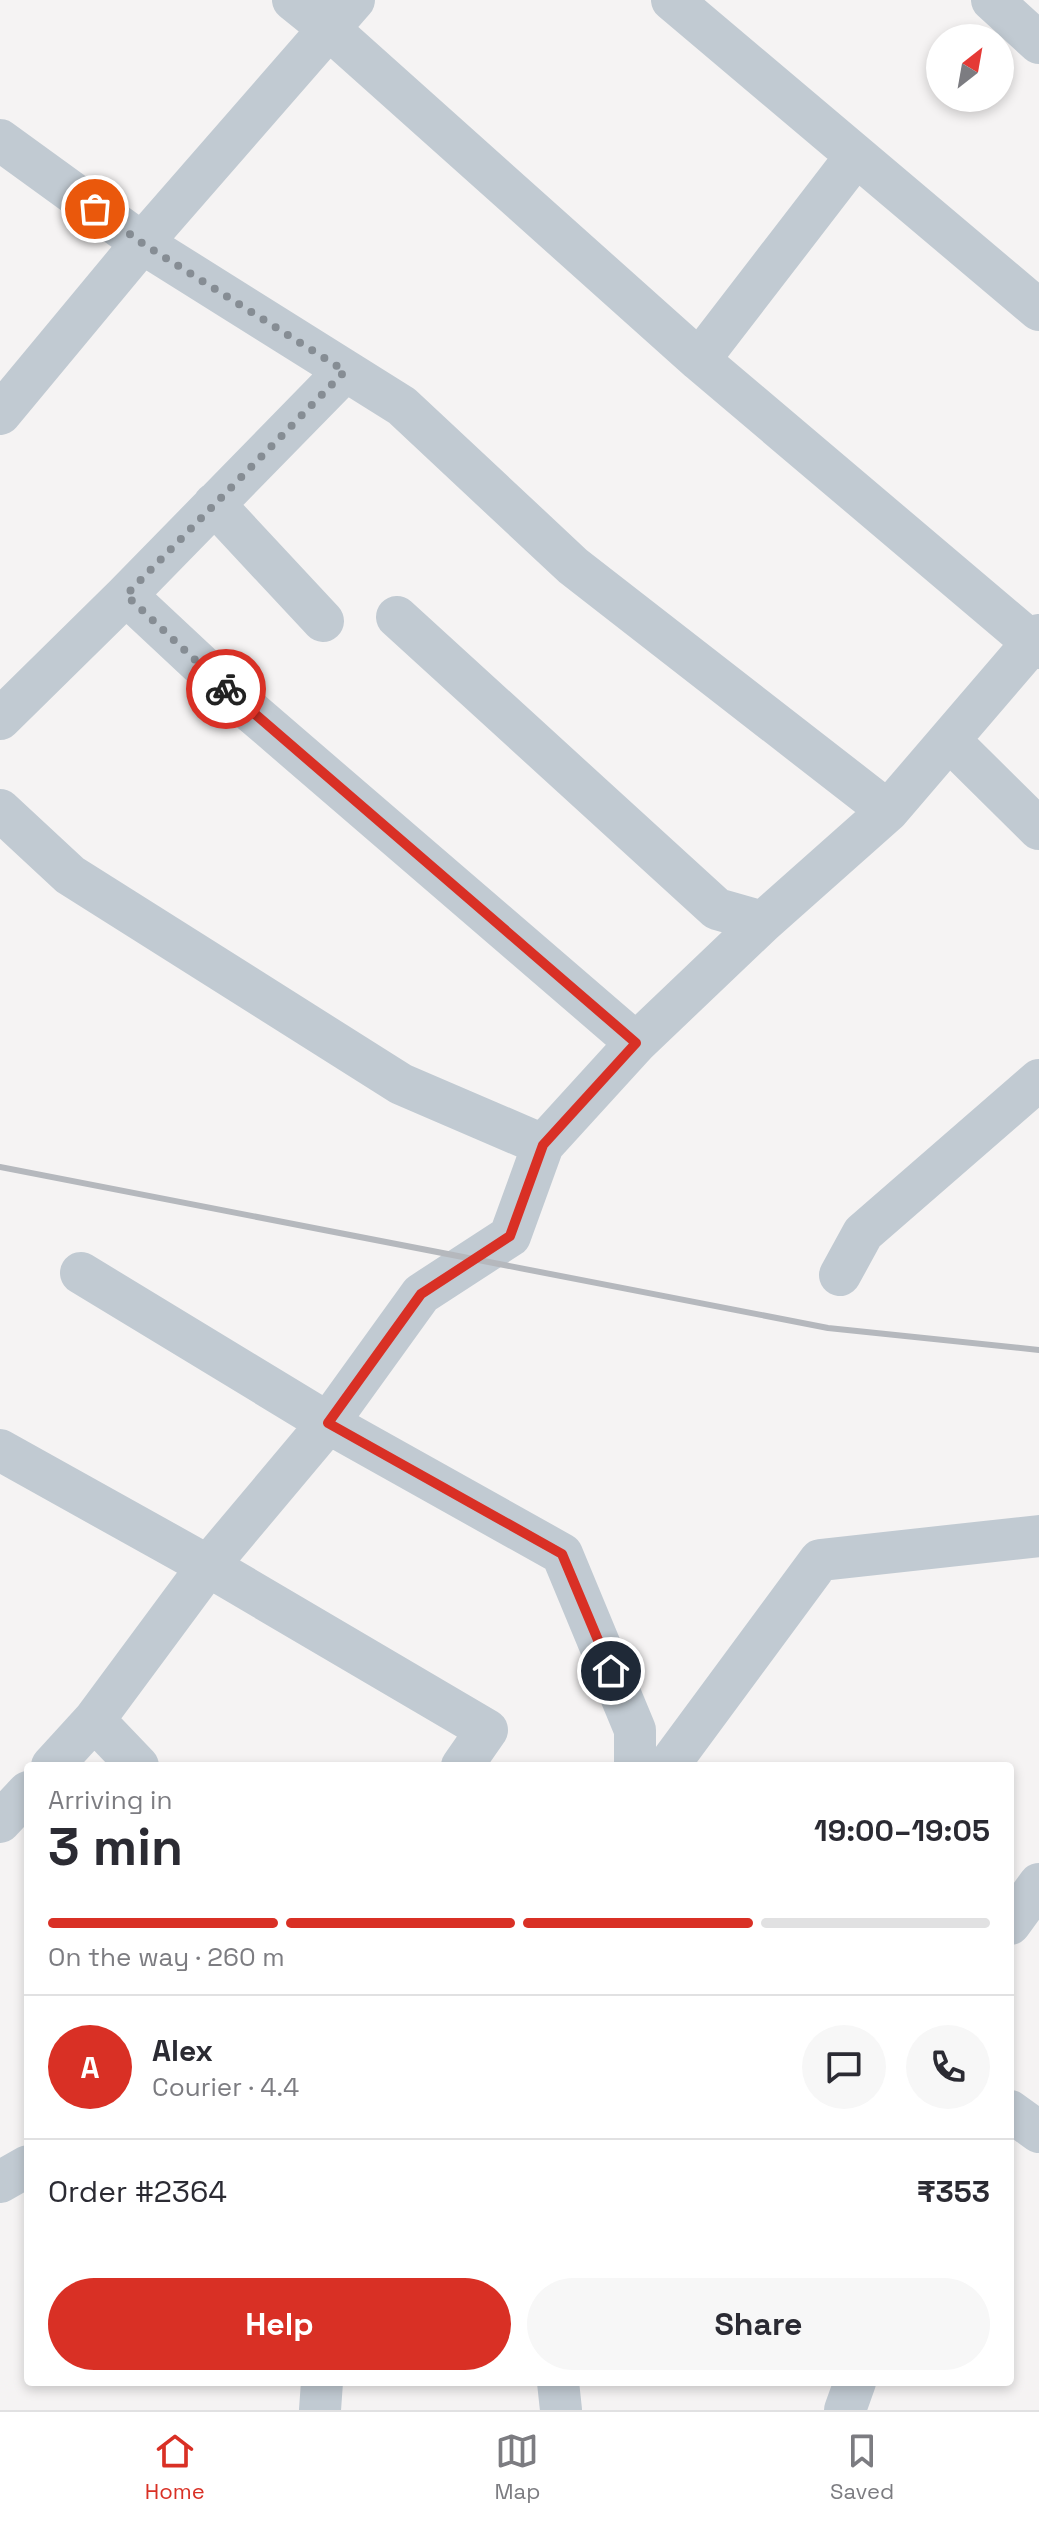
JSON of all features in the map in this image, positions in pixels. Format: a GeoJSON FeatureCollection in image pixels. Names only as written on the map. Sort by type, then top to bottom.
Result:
{"type":"FeatureCollection","features":[{"type":"Feature","properties":{"kind":"street"},"geometry":{"type":"LineString","coordinates":[[56,1762],[94,1720],[208,1566],[328,1423],[421,1294],[510,1236],[543,1145],[636,1043],[763,922],[888,811],[1037,641],[699,360],[341,14],[293,0]]}},
{"type":"Feature","properties":{"kind":"street"},"geometry":{"type":"LineString","coordinates":[[672,0],[1039,310]]}},
{"type":"Feature","properties":{"kind":"street"},"geometry":{"type":"LineString","coordinates":[[992,0],[1039,43]]}},
{"type":"Feature","properties":{"kind":"street"},"geometry":{"type":"LineString","coordinates":[[0,414],[142,243],[341,14]]}},
{"type":"Feature","properties":{"kind":"street"},"geometry":{"type":"LineString","coordinates":[[0,140],[142,243],[402,406],[573,566],[888,811]]}},
{"type":"Feature","properties":{"kind":"street"},"geometry":{"type":"LineString","coordinates":[[699,360],[856,156]]}},
{"type":"Feature","properties":{"kind":"street"},"geometry":{"type":"LineString","coordinates":[[0,719],[345,371]]}},
{"type":"Feature","properties":{"kind":"street"},"geometry":{"type":"LineString","coordinates":[[214,504],[323,621]]}},
{"type":"Feature","properties":{"kind":"street"},"geometry":{"type":"LineString","coordinates":[[126,595],[260,720],[636,1043]]}},
{"type":"Feature","properties":{"kind":"street"},"geometry":{"type":"LineString","coordinates":[[397,617],[717,909],[763,922]]}},
{"type":"Feature","properties":{"kind":"street"},"geometry":{"type":"LineString","coordinates":[[949,740],[1039,829]]}},
{"type":"Feature","properties":{"kind":"street"},"geometry":{"type":"LineString","coordinates":[[0,810],[70,875],[401,1084],[543,1145]]}},
{"type":"Feature","properties":{"kind":"street"},"geometry":{"type":"LineString","coordinates":[[840,1275],[863,1233],[1039,1080]]}},
{"type":"Feature","properties":{"kind":"street"},"geometry":{"type":"LineString","coordinates":[[81,1273],[328,1423],[562,1554],[635,1730],[635,1762]]}},
{"type":"Feature","properties":{"kind":"street"},"geometry":{"type":"LineString","coordinates":[[0,1450],[208,1566],[487,1730],[465,1762]]}},
{"type":"Feature","properties":{"kind":"street"},"geometry":{"type":"LineString","coordinates":[[671,1762],[820,1560],[1039,1536]]}},
{"type":"Feature","properties":{"kind":"street"},"geometry":{"type":"LineString","coordinates":[[94,1720],[134,1762]]}},
{"type":"Feature","properties":{"kind":"street"},"geometry":{"type":"LineString","coordinates":[[0,1822],[24,1796]]}},
{"type":"Feature","properties":{"kind":"street"},"geometry":{"type":"LineString","coordinates":[[1014,1918],[1039,1884]]}},
{"type":"Feature","properties":{"kind":"street"},"geometry":{"type":"LineString","coordinates":[[1014,2114],[1039,2132]]}},
{"type":"Feature","properties":{"kind":"street"},"geometry":{"type":"LineString","coordinates":[[0,2182],[24,2168]]}},
{"type":"Feature","properties":{"kind":"street"},"geometry":{"type":"LineString","coordinates":[[320,2410],[322,2386]]}},
{"type":"Feature","properties":{"kind":"street"},"geometry":{"type":"LineString","coordinates":[[558,2386],[561,2410]]}},
{"type":"Feature","properties":{"kind":"street"},"geometry":{"type":"LineString","coordinates":[[845,2410],[854,2386]]}},
{"type":"Feature","properties":{"kind":"railway"},"geometry":{"type":"LineString","coordinates":[[0,1167],[828,1328],[1039,1350]]}},
{"type":"Feature","properties":{"kind":"way so far"},"geometry":{"type":"LineString","coordinates":[[95,209],[142,243],[345,371],[126,595],[226,689]]}},
{"type":"Feature","properties":{"kind":"route"},"geometry":{"type":"LineString","coordinates":[[226,689],[636,1043],[543,1145],[510,1236],[421,1294],[328,1423],[562,1554],[611,1671]]}}]}
